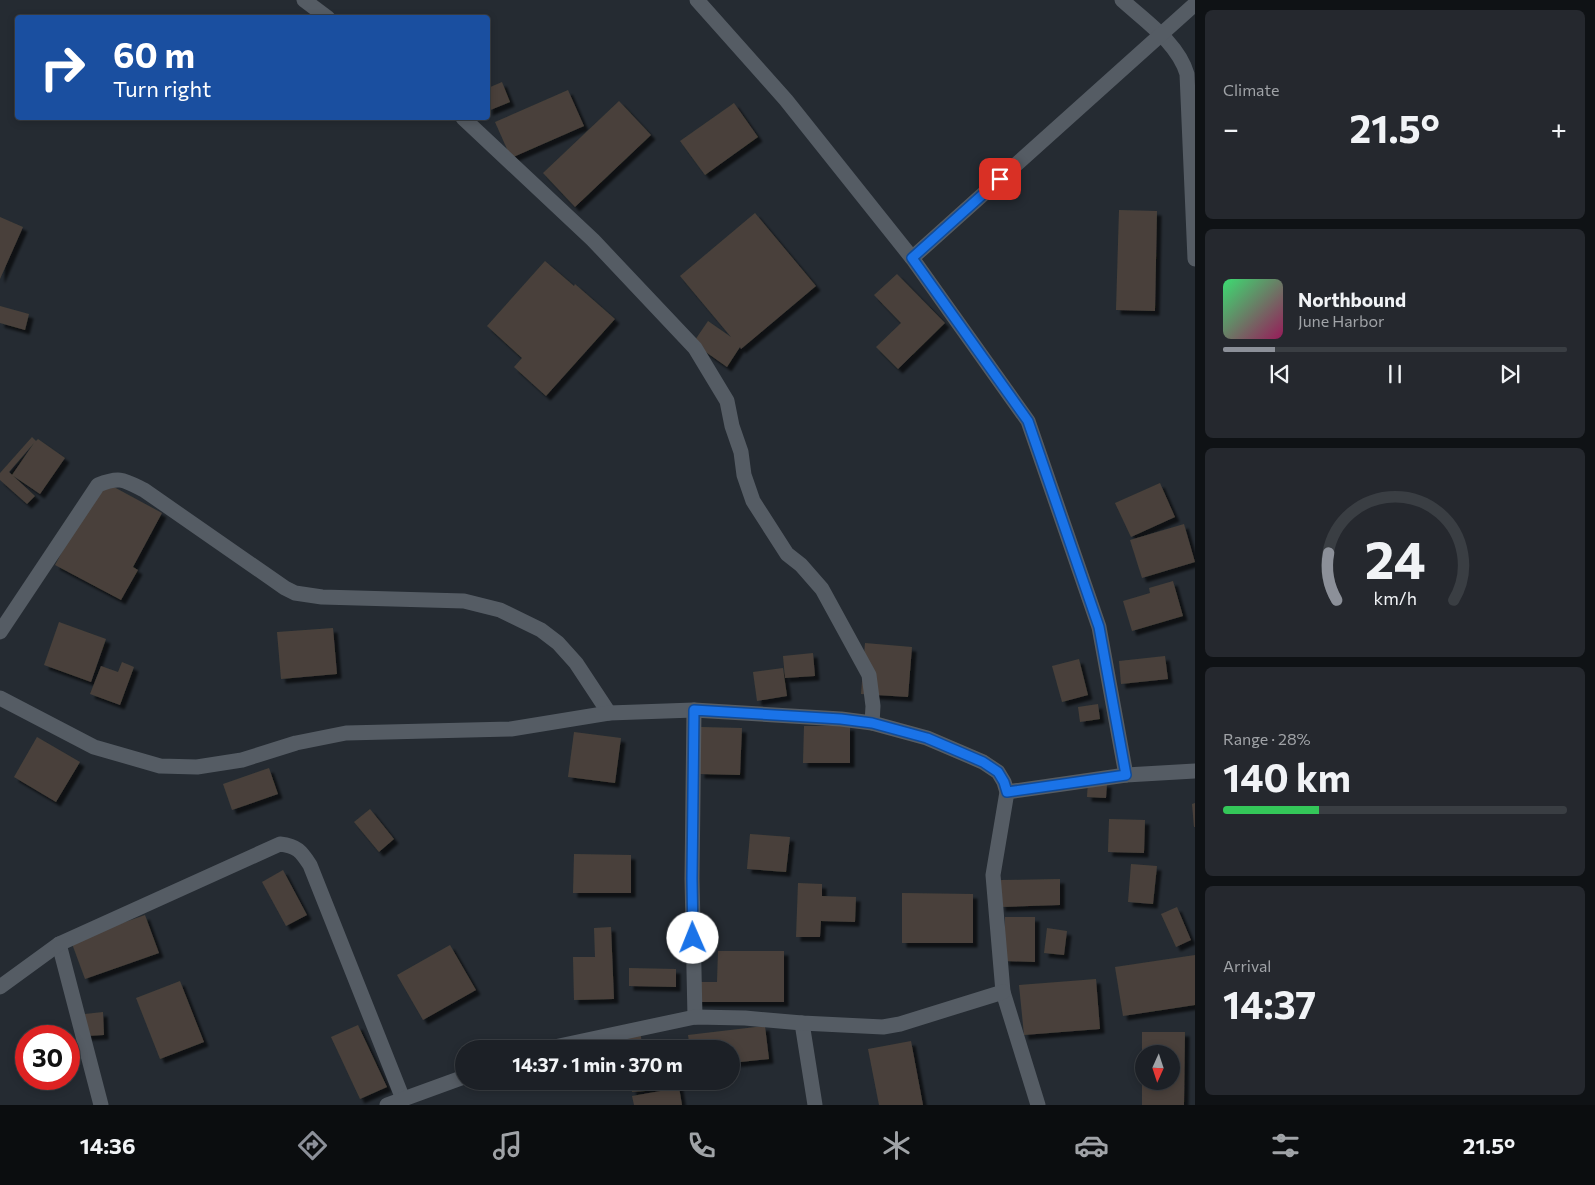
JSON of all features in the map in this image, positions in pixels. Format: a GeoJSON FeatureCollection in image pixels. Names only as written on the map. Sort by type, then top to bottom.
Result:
{"type":"FeatureCollection","features":[{"type":"Feature","properties":{"kind":"street"},"geometry":{"type":"LineString","coordinates":[[304,0],[324,15]]}},
{"type":"Feature","properties":{"kind":"street"},"geometry":{"type":"LineString","coordinates":[[697,0],[786,100],[912,258],[1028,421],[1099,627],[1126,775]]}},
{"type":"Feature","properties":{"kind":"street"},"geometry":{"type":"LineString","coordinates":[[1122,0],[1161,35],[1183,60],[1187,74],[1195,259]]}},
{"type":"Feature","properties":{"kind":"street"},"geometry":{"type":"LineString","coordinates":[[912,258],[1195,4]]}},
{"type":"Feature","properties":{"kind":"street"},"geometry":{"type":"LineString","coordinates":[[465,120],[593,240],[695,348],[727,401],[744,475],[754,501],[787,554],[822,589],[869,675],[873,692],[872,723]]}},
{"type":"Feature","properties":{"kind":"street"},"geometry":{"type":"LineString","coordinates":[[0,632],[98,485],[112,479],[123,480],[144,490],[285,588],[295,593],[322,597],[464,600],[500,610],[541,630],[558,643],[576,663],[609,713]]}},
{"type":"Feature","properties":{"kind":"street"},"geometry":{"type":"LineString","coordinates":[[0,698],[94,747],[160,766],[197,767],[242,760],[296,743],[346,733],[511,729],[609,713],[694,710],[841,719],[872,723],[927,738],[983,762],[998,772],[1004,782],[1007,792],[993,875],[1003,992],[1038,1105]]}},
{"type":"Feature","properties":{"kind":"street"},"geometry":{"type":"LineString","coordinates":[[694,710],[692,879],[695,1017]]}},
{"type":"Feature","properties":{"kind":"street"},"geometry":{"type":"LineString","coordinates":[[1007,792],[1126,775],[1195,771]]}},
{"type":"Feature","properties":{"kind":"street"},"geometry":{"type":"LineString","coordinates":[[0,987],[59,944],[280,844],[292,846],[302,852],[310,865],[403,1099]]}},
{"type":"Feature","properties":{"kind":"street"},"geometry":{"type":"LineString","coordinates":[[59,944],[101,1105]]}},
{"type":"Feature","properties":{"kind":"street"},"geometry":{"type":"LineString","coordinates":[[587,1040],[695,1017],[746,1018],[883,1027],[900,1024],[1003,992]]}},
{"type":"Feature","properties":{"kind":"street"},"geometry":{"type":"LineString","coordinates":[[802,1023],[815,1105]]}},
{"type":"Feature","properties":{"kind":"street"},"geometry":{"type":"LineString","coordinates":[[386,1105],[455,1080]]}},
{"type":"Feature","properties":{"kind":"building"},"geometry":{"type":"Polygon","coordinates":[[[502,82],[510,102],[490,110],[490,87],[502,82]]]}},
{"type":"Feature","properties":{"kind":"building"},"geometry":{"type":"Polygon","coordinates":[[[568,90],[584,126],[511,158],[495,122],[568,90]]]}},
{"type":"Feature","properties":{"kind":"building"},"geometry":{"type":"Polygon","coordinates":[[[619,101],[651,135],[575,207],[543,173],[619,101]]]}},
{"type":"Feature","properties":{"kind":"building"},"geometry":{"type":"Polygon","coordinates":[[[734,103],[758,137],[705,175],[680,141],[734,103]]]}},
{"type":"Feature","properties":{"kind":"building"},"geometry":{"type":"Polygon","coordinates":[[[1119,210],[1157,211],[1155,311],[1116,310],[1119,210]]]}},
{"type":"Feature","properties":{"kind":"building"},"geometry":{"type":"Polygon","coordinates":[[[755,213],[816,286],[741,349],[740,347],[727,367],[693,343],[708,321],[731,337],[680,276],[755,213]]]}},
{"type":"Feature","properties":{"kind":"building"},"geometry":{"type":"Polygon","coordinates":[[[0,217],[23,227],[0,279],[0,217]]]}},
{"type":"Feature","properties":{"kind":"building"},"geometry":{"type":"Polygon","coordinates":[[[545,261],[615,319],[546,396],[514,367],[522,358],[487,326],[545,261]]]}},
{"type":"Feature","properties":{"kind":"building"},"geometry":{"type":"Polygon","coordinates":[[[897,274],[945,323],[898,369],[876,347],[901,323],[874,295],[897,274]]]}},
{"type":"Feature","properties":{"kind":"building"},"geometry":{"type":"Polygon","coordinates":[[[0,306],[29,314],[25,330],[0,323],[0,306]]]}},
{"type":"Feature","properties":{"kind":"building"},"geometry":{"type":"Polygon","coordinates":[[[32,437],[36,441],[38,439],[65,458],[40,494],[13,476],[35,496],[27,504],[0,480],[0,473],[32,437]],[[34,443],[9,472],[12,475],[34,443]]]}},
{"type":"Feature","properties":{"kind":"building"},"geometry":{"type":"Polygon","coordinates":[[[101,480],[162,513],[133,567],[138,570],[121,600],[55,565],[101,480]]]}},
{"type":"Feature","properties":{"kind":"building"},"geometry":{"type":"Polygon","coordinates":[[[1160,483],[1175,517],[1131,537],[1115,503],[1160,483]]]}},
{"type":"Feature","properties":{"kind":"building"},"geometry":{"type":"Polygon","coordinates":[[[1184,524],[1195,562],[1142,578],[1130,540],[1184,524]]]}},
{"type":"Feature","properties":{"kind":"building"},"geometry":{"type":"Polygon","coordinates":[[[1173,581],[1183,616],[1132,631],[1123,601],[1150,593],[1149,588],[1173,581]]]}},
{"type":"Feature","properties":{"kind":"building"},"geometry":{"type":"Polygon","coordinates":[[[59,622],[106,639],[91,682],[44,665],[59,622]]]}},
{"type":"Feature","properties":{"kind":"building"},"geometry":{"type":"Polygon","coordinates":[[[333,628],[337,674],[281,679],[277,632],[333,628]]]}},
{"type":"Feature","properties":{"kind":"building"},"geometry":{"type":"Polygon","coordinates":[[[865,643],[912,647],[908,697],[861,694],[865,643]]]}},
{"type":"Feature","properties":{"kind":"building"},"geometry":{"type":"Polygon","coordinates":[[[813,653],[815,676],[785,678],[783,656],[813,653]]]}},
{"type":"Feature","properties":{"kind":"building"},"geometry":{"type":"Polygon","coordinates":[[[1165,656],[1168,679],[1121,684],[1119,661],[1165,656]]]}},
{"type":"Feature","properties":{"kind":"building"},"geometry":{"type":"Polygon","coordinates":[[[1079,659],[1088,695],[1062,702],[1052,666],[1079,659]]]}},
{"type":"Feature","properties":{"kind":"building"},"geometry":{"type":"Polygon","coordinates":[[[122,662],[134,667],[120,705],[90,694],[101,666],[118,672],[122,662]]]}},
{"type":"Feature","properties":{"kind":"building"},"geometry":{"type":"Polygon","coordinates":[[[783,668],[787,696],[757,701],[753,672],[783,668]]]}},
{"type":"Feature","properties":{"kind":"building"},"geometry":{"type":"Polygon","coordinates":[[[1098,704],[1100,719],[1080,722],[1078,707],[1098,704]]]}},
{"type":"Feature","properties":{"kind":"building"},"geometry":{"type":"Polygon","coordinates":[[[804,726],[850,726],[850,763],[803,763],[804,726]]]}},
{"type":"Feature","properties":{"kind":"building"},"geometry":{"type":"Polygon","coordinates":[[[701,727],[742,728],[740,775],[700,774],[701,727]]]}},
{"type":"Feature","properties":{"kind":"building"},"geometry":{"type":"Polygon","coordinates":[[[574,732],[621,738],[615,783],[568,777],[574,732]]]}},
{"type":"Feature","properties":{"kind":"building"},"geometry":{"type":"Polygon","coordinates":[[[37,737],[80,762],[56,802],[14,777],[37,737]]]}},
{"type":"Feature","properties":{"kind":"building"},"geometry":{"type":"Polygon","coordinates":[[[269,768],[278,794],[232,810],[223,784],[269,768]]]}},
{"type":"Feature","properties":{"kind":"building"},"geometry":{"type":"Polygon","coordinates":[[[1088,782],[1107,783],[1106,798],[1087,797],[1088,782]]]}},
{"type":"Feature","properties":{"kind":"building"},"geometry":{"type":"Polygon","coordinates":[[[1195,803],[1195,827],[1194,827],[1192,804],[1195,803]]]}},
{"type":"Feature","properties":{"kind":"building"},"geometry":{"type":"Polygon","coordinates":[[[370,809],[394,839],[379,852],[354,822],[370,809]]]}},
{"type":"Feature","properties":{"kind":"building"},"geometry":{"type":"Polygon","coordinates":[[[1109,819],[1145,820],[1144,853],[1108,852],[1109,819]]]}},
{"type":"Feature","properties":{"kind":"building"},"geometry":{"type":"Polygon","coordinates":[[[750,834],[790,837],[786,872],[747,869],[750,834]]]}},
{"type":"Feature","properties":{"kind":"building"},"geometry":{"type":"Polygon","coordinates":[[[574,854],[631,855],[631,893],[573,893],[574,854]]]}},
{"type":"Feature","properties":{"kind":"building"},"geometry":{"type":"Polygon","coordinates":[[[1131,864],[1157,866],[1153,904],[1128,902],[1131,864]]]}},
{"type":"Feature","properties":{"kind":"building"},"geometry":{"type":"Polygon","coordinates":[[[283,870],[307,915],[286,926],[262,882],[283,870]]]}},
{"type":"Feature","properties":{"kind":"building"},"geometry":{"type":"Polygon","coordinates":[[[1060,879],[1060,905],[1001,907],[1000,880],[1060,879]]]}},
{"type":"Feature","properties":{"kind":"building"},"geometry":{"type":"Polygon","coordinates":[[[798,883],[822,884],[822,896],[856,897],[855,922],[821,921],[820,937],[796,937],[798,883]]]}},
{"type":"Feature","properties":{"kind":"building"},"geometry":{"type":"Polygon","coordinates":[[[902,893],[973,894],[973,943],[902,943],[902,893]]]}},
{"type":"Feature","properties":{"kind":"building"},"geometry":{"type":"Polygon","coordinates":[[[1177,907],[1191,940],[1176,947],[1161,914],[1177,907]]]}},
{"type":"Feature","properties":{"kind":"building"},"geometry":{"type":"Polygon","coordinates":[[[145,915],[159,953],[85,979],[71,941],[145,915]]]}},
{"type":"Feature","properties":{"kind":"building"},"geometry":{"type":"Polygon","coordinates":[[[1005,917],[1035,917],[1035,962],[1005,961],[1005,917]]]}},
{"type":"Feature","properties":{"kind":"building"},"geometry":{"type":"Polygon","coordinates":[[[611,927],[614,999],[574,1000],[573,957],[595,957],[594,928],[611,927]]]}},
{"type":"Feature","properties":{"kind":"building"},"geometry":{"type":"Polygon","coordinates":[[[1047,928],[1067,931],[1064,955],[1044,953],[1047,928]]]}},
{"type":"Feature","properties":{"kind":"building"},"geometry":{"type":"Polygon","coordinates":[[[450,945],[476,990],[423,1020],[397,975],[450,945]]]}},
{"type":"Feature","properties":{"kind":"building"},"geometry":{"type":"Polygon","coordinates":[[[718,951],[784,951],[784,1002],[690,1002],[690,982],[717,982],[718,951]]]}},
{"type":"Feature","properties":{"kind":"building"},"geometry":{"type":"Polygon","coordinates":[[[1195,955],[1195,1005],[1123,1016],[1115,967],[1195,955]]]}},
{"type":"Feature","properties":{"kind":"building"},"geometry":{"type":"Polygon","coordinates":[[[629,968],[676,969],[676,987],[629,986],[629,968]]]}},
{"type":"Feature","properties":{"kind":"building"},"geometry":{"type":"Polygon","coordinates":[[[1096,979],[1100,1029],[1024,1035],[1019,985],[1096,979]]]}},
{"type":"Feature","properties":{"kind":"building"},"geometry":{"type":"Polygon","coordinates":[[[180,981],[204,1042],[160,1059],[136,998],[180,981]]]}},
{"type":"Feature","properties":{"kind":"building"},"geometry":{"type":"Polygon","coordinates":[[[103,1012],[104,1035],[86,1036],[85,1014],[103,1012]]]}},
{"type":"Feature","properties":{"kind":"building"},"geometry":{"type":"Polygon","coordinates":[[[358,1025],[387,1087],[360,1099],[331,1037],[358,1025]]]}},
{"type":"Feature","properties":{"kind":"building"},"geometry":{"type":"Polygon","coordinates":[[[765,1026],[769,1059],[740,1062],[740,1040],[689,1040],[688,1035],[765,1026]]]}},
{"type":"Feature","properties":{"kind":"building"},"geometry":{"type":"Polygon","coordinates":[[[1142,1032],[1185,1032],[1184,1105],[1142,1105],[1142,1090],[1180,1090],[1180,1045],[1142,1045],[1142,1032]]]}},
{"type":"Feature","properties":{"kind":"building"},"geometry":{"type":"Polygon","coordinates":[[[641,1036],[641,1040],[616,1040],[616,1037],[641,1036]]]}},
{"type":"Feature","properties":{"kind":"building"},"geometry":{"type":"Polygon","coordinates":[[[911,1041],[923,1105],[879,1105],[868,1049],[911,1041]]]}},
{"type":"Feature","properties":{"kind":"building"},"geometry":{"type":"Polygon","coordinates":[[[632,1090],[659,1090],[632,1092],[632,1090]]]}},
{"type":"Feature","properties":{"kind":"building"},"geometry":{"type":"Polygon","coordinates":[[[666,1090],[680,1090],[682,1105],[634,1105],[632,1096],[666,1090]]]}},
{"type":"Feature","properties":{"kind":"route"},"geometry":{"type":"LineString","coordinates":[[693,938],[694,710],[841,719],[872,723],[927,738],[983,762],[998,772],[1007,792],[1126,775],[1099,627],[1028,421],[912,258],[1000,179]]}}]}
